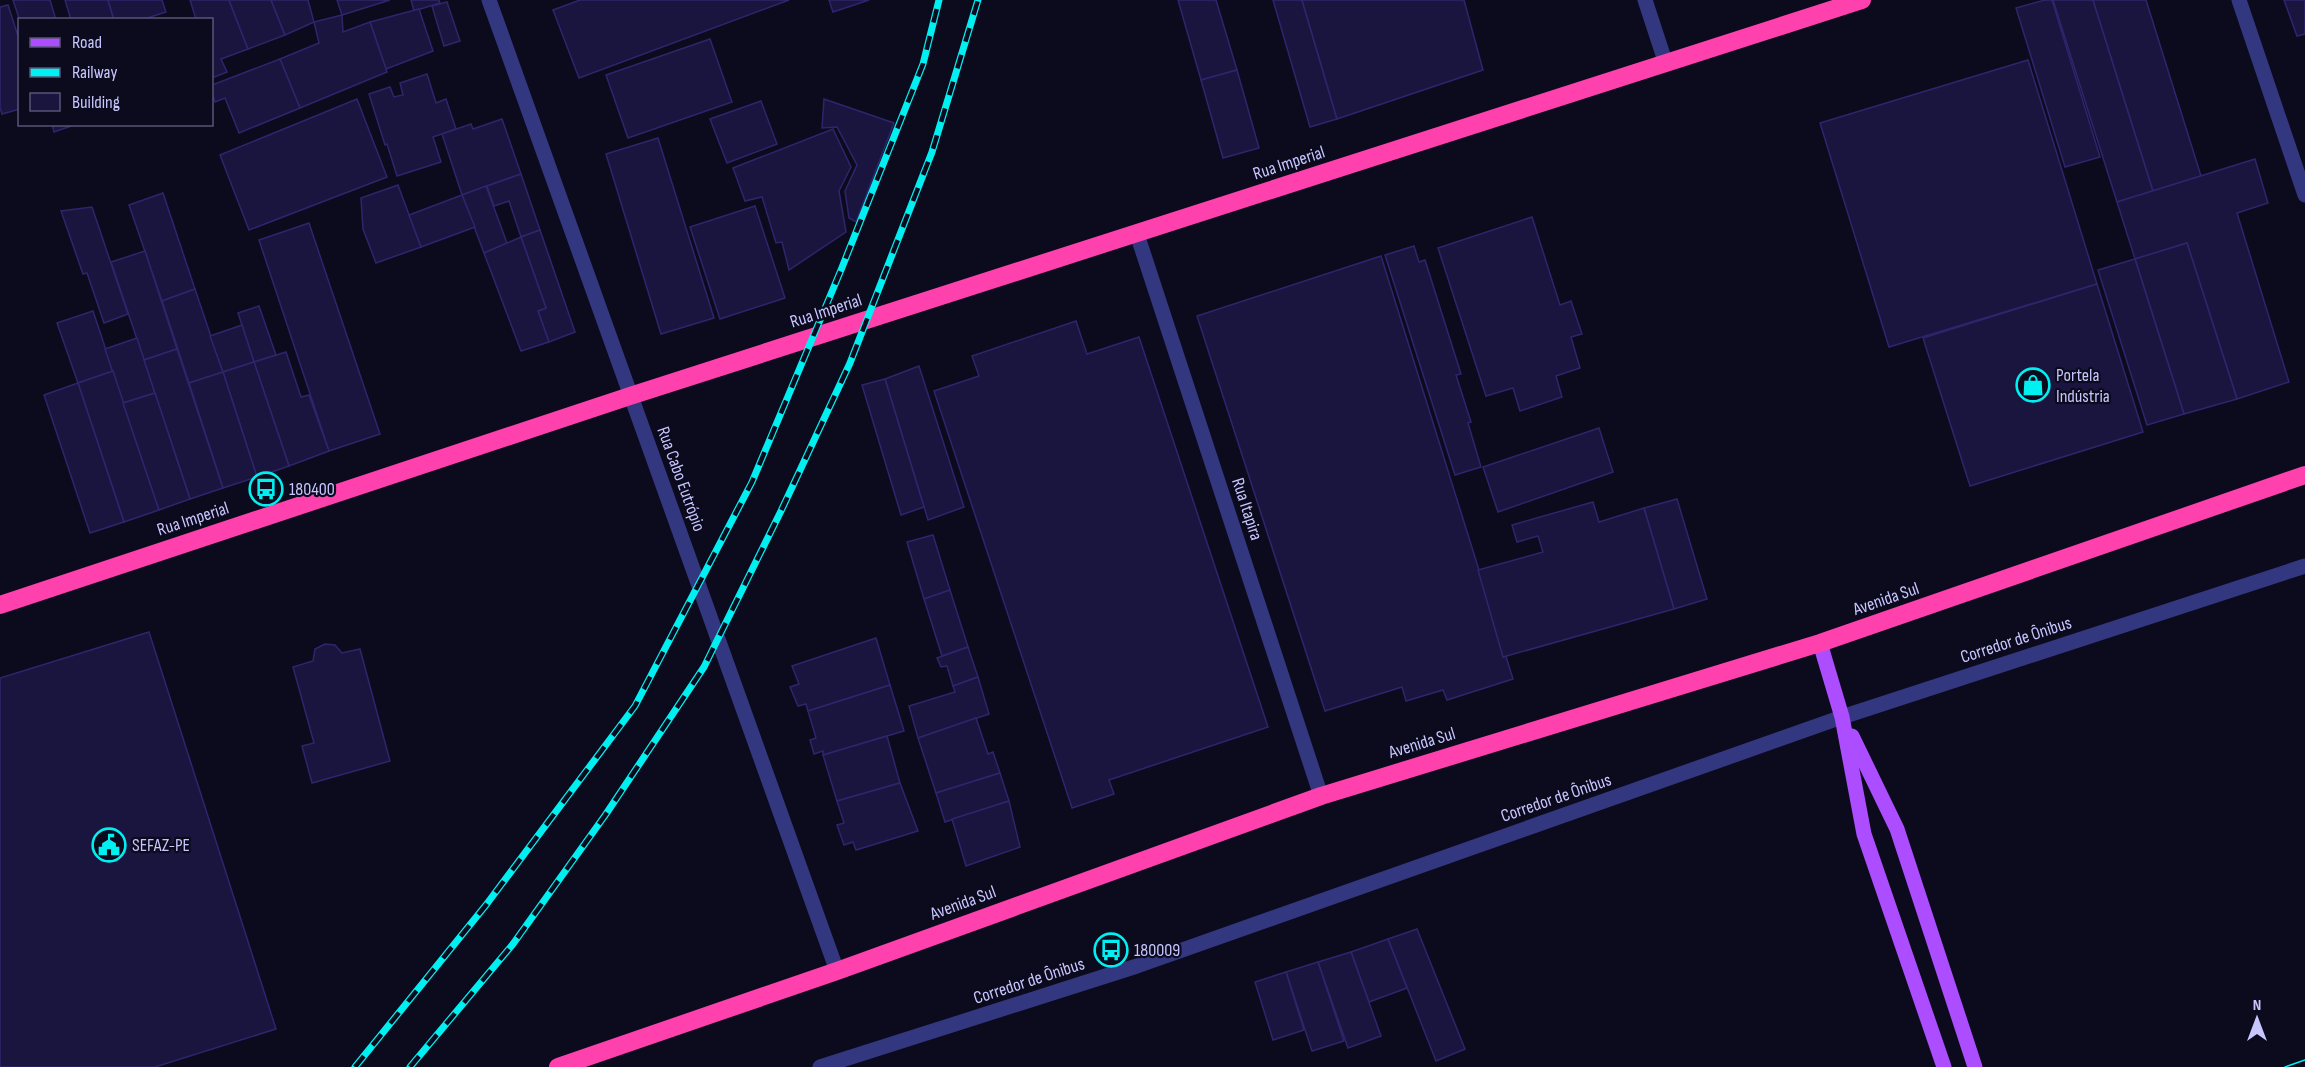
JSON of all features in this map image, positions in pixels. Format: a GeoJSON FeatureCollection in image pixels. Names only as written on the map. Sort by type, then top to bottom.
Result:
{"type":"FeatureCollection","features":[{"type":"Feature","properties":{"kind":"highway","name":"Rua Imperial"},"geometry":{"type":"LineString","coordinates":[[0,605],[630,396],[1862,0]]}},
{"type":"Feature","properties":{"kind":"highway","name":"Avenida Sul"},"geometry":{"type":"LineString","coordinates":[[558,1067],[837,971],[1321,796],[1820,644],[2305,475]]}},
{"type":"Feature","properties":{"kind":"main road"},"geometry":{"type":"LineString","coordinates":[[1820,644],[1842,717],[1864,834],[1944,1067]]}},
{"type":"Feature","properties":{"kind":"main road"},"geometry":{"type":"LineString","coordinates":[[1842,717],[1897,829],[1975,1067]]}},
{"type":"Feature","properties":{"kind":"street","name":"Rua Cabo Eutrópio"},"geometry":{"type":"LineString","coordinates":[[489,0],[837,971]]}},
{"type":"Feature","properties":{"kind":"street"},"geometry":{"type":"LineString","coordinates":[[1645,0],[1666,64]]}},
{"type":"Feature","properties":{"kind":"street"},"geometry":{"type":"LineString","coordinates":[[2239,0],[2305,195]]}},
{"type":"Feature","properties":{"kind":"street","name":"Rua Itapira"},"geometry":{"type":"LineString","coordinates":[[1137,234],[1321,796]]}},
{"type":"Feature","properties":{"kind":"street","name":"Corredor de Ônibus"},"geometry":{"type":"LineString","coordinates":[[820,1067],[1137,966],[1842,717],[2305,566]]}},
{"type":"Feature","properties":{"kind":"building"},"geometry":{"type":"Polygon","coordinates":[[[13,0],[50,0],[55,18],[19,18],[13,0]]]}},
{"type":"Feature","properties":{"kind":"building"},"geometry":{"type":"Polygon","coordinates":[[[65,0],[108,0],[113,18],[70,18],[65,0]]]}},
{"type":"Feature","properties":{"kind":"building"},"geometry":{"type":"Polygon","coordinates":[[[108,0],[162,0],[166,12],[147,18],[113,18],[108,0]]]}},
{"type":"Feature","properties":{"kind":"building"},"geometry":{"type":"Polygon","coordinates":[[[190,0],[229,0],[248,49],[221,59],[227,72],[213,78],[213,18],[196,18],[190,0]]]}},
{"type":"Feature","properties":{"kind":"building"},"geometry":{"type":"Polygon","coordinates":[[[229,0],[271,0],[285,35],[248,49],[229,0]]]}},
{"type":"Feature","properties":{"kind":"building"},"geometry":{"type":"Polygon","coordinates":[[[271,0],[308,0],[314,22],[285,35],[271,0]]]}},
{"type":"Feature","properties":{"kind":"building"},"geometry":{"type":"Polygon","coordinates":[[[337,0],[390,0],[342,15],[337,0]]]}},
{"type":"Feature","properties":{"kind":"building"},"geometry":{"type":"Polygon","coordinates":[[[411,0],[439,0],[440,3],[414,11],[411,0]]]}},
{"type":"Feature","properties":{"kind":"building"},"geometry":{"type":"Polygon","coordinates":[[[580,0],[789,0],[579,78],[553,10],[580,0]]]}},
{"type":"Feature","properties":{"kind":"building"},"geometry":{"type":"Polygon","coordinates":[[[829,0],[869,0],[833,12],[829,0]]]}},
{"type":"Feature","properties":{"kind":"building"},"geometry":{"type":"Polygon","coordinates":[[[1178,0],[1216,0],[1237,70],[1201,80],[1178,0]]]}},
{"type":"Feature","properties":{"kind":"building"},"geometry":{"type":"Polygon","coordinates":[[[1273,0],[1302,0],[1337,119],[1310,127],[1273,0]]]}},
{"type":"Feature","properties":{"kind":"building"},"geometry":{"type":"Polygon","coordinates":[[[1302,0],[1464,0],[1483,70],[1337,119],[1302,0]]]}},
{"type":"Feature","properties":{"kind":"building"},"geometry":{"type":"Polygon","coordinates":[[[2052,0],[2100,157],[2065,167],[2016,8],[2052,0]]]}},
{"type":"Feature","properties":{"kind":"building"},"geometry":{"type":"Polygon","coordinates":[[[2053,0],[2093,0],[2153,191],[2117,202],[2053,0]]]}},
{"type":"Feature","properties":{"kind":"building"},"geometry":{"type":"Polygon","coordinates":[[[2093,0],[2146,0],[2201,176],[2153,191],[2093,0]]]}},
{"type":"Feature","properties":{"kind":"building"},"geometry":{"type":"Polygon","coordinates":[[[2284,0],[2305,0],[2305,34],[2297,36],[2284,0]]]}},
{"type":"Feature","properties":{"kind":"building"},"geometry":{"type":"Polygon","coordinates":[[[447,2],[460,41],[444,46],[432,6],[447,2]]]}},
{"type":"Feature","properties":{"kind":"building"},"geometry":{"type":"Polygon","coordinates":[[[8,5],[18,36],[18,110],[2,114],[0,108],[0,7],[8,5]]]}},
{"type":"Feature","properties":{"kind":"building"},"geometry":{"type":"Polygon","coordinates":[[[419,9],[433,51],[386,69],[370,22],[419,9]]]}},
{"type":"Feature","properties":{"kind":"building"},"geometry":{"type":"Polygon","coordinates":[[[342,15],[343,32],[370,22],[387,72],[300,108],[280,59],[319,43],[314,22],[342,15]]]}},
{"type":"Feature","properties":{"kind":"building"},"geometry":{"type":"Polygon","coordinates":[[[710,39],[732,102],[628,138],[606,75],[710,39]]]}},
{"type":"Feature","properties":{"kind":"building"},"geometry":{"type":"Polygon","coordinates":[[[280,59],[300,108],[239,133],[225,98],[215,102],[213,85],[280,59]]]}},
{"type":"Feature","properties":{"kind":"building"},"geometry":{"type":"Polygon","coordinates":[[[2028,60],[2097,284],[1889,347],[1820,123],[2028,60]]]}},
{"type":"Feature","properties":{"kind":"building"},"geometry":{"type":"Polygon","coordinates":[[[1237,70],[1259,148],[1223,158],[1201,80],[1237,70]]]}},
{"type":"Feature","properties":{"kind":"building"},"geometry":{"type":"Polygon","coordinates":[[[427,74],[436,103],[446,99],[456,129],[433,137],[441,162],[397,176],[369,94],[390,87],[394,97],[403,95],[400,83],[427,74]]]}},
{"type":"Feature","properties":{"kind":"building"},"geometry":{"type":"Polygon","coordinates":[[[357,99],[387,177],[249,230],[220,155],[357,99]]]}},
{"type":"Feature","properties":{"kind":"building"},"geometry":{"type":"Polygon","coordinates":[[[824,99],[894,123],[856,222],[849,218],[845,191],[857,165],[837,127],[822,128],[824,99]]]}},
{"type":"Feature","properties":{"kind":"building"},"geometry":{"type":"Polygon","coordinates":[[[761,101],[777,144],[727,163],[710,119],[761,101]]]}},
{"type":"Feature","properties":{"kind":"building"},"geometry":{"type":"Polygon","coordinates":[[[502,119],[521,174],[462,195],[442,134],[471,124],[473,129],[502,119]]]}},
{"type":"Feature","properties":{"kind":"building"},"geometry":{"type":"Polygon","coordinates":[[[52,126],[71,126],[54,132],[52,126]]]}},
{"type":"Feature","properties":{"kind":"building"},"geometry":{"type":"Polygon","coordinates":[[[833,129],[851,167],[839,191],[846,232],[789,270],[782,242],[776,243],[762,197],[745,201],[733,168],[833,129]]]}},
{"type":"Feature","properties":{"kind":"building"},"geometry":{"type":"Polygon","coordinates":[[[658,138],[714,318],[661,334],[606,154],[658,138]]]}},
{"type":"Feature","properties":{"kind":"building"},"geometry":{"type":"Polygon","coordinates":[[[2255,159],[2268,203],[2237,213],[2289,382],[2237,399],[2187,243],[2135,259],[2117,202],[2255,159]]]}},
{"type":"Feature","properties":{"kind":"building"},"geometry":{"type":"Polygon","coordinates":[[[521,174],[540,230],[521,237],[509,201],[494,206],[487,186],[521,174]]]}},
{"type":"Feature","properties":{"kind":"building"},"geometry":{"type":"Polygon","coordinates":[[[398,185],[421,247],[376,263],[363,229],[361,198],[398,185]]]}},
{"type":"Feature","properties":{"kind":"building"},"geometry":{"type":"Polygon","coordinates":[[[486,186],[507,243],[484,253],[462,195],[486,186]]]}},
{"type":"Feature","properties":{"kind":"building"},"geometry":{"type":"Polygon","coordinates":[[[163,193],[195,289],[162,301],[129,205],[163,193]]]}},
{"type":"Feature","properties":{"kind":"building"},"geometry":{"type":"Polygon","coordinates":[[[462,195],[475,227],[421,247],[409,215],[462,195]]]}},
{"type":"Feature","properties":{"kind":"building"},"geometry":{"type":"Polygon","coordinates":[[[755,206],[785,298],[720,319],[690,227],[755,206]]]}},
{"type":"Feature","properties":{"kind":"building"},"geometry":{"type":"Polygon","coordinates":[[[92,207],[128,314],[104,323],[87,273],[83,274],[61,211],[92,207]]]}},
{"type":"Feature","properties":{"kind":"building"},"geometry":{"type":"Polygon","coordinates":[[[1532,217],[1560,305],[1571,301],[1582,334],[1571,337],[1580,368],[1556,376],[1562,397],[1520,411],[1513,388],[1486,396],[1438,248],[1532,217]]]}},
{"type":"Feature","properties":{"kind":"building"},"geometry":{"type":"Polygon","coordinates":[[[309,223],[380,434],[329,451],[259,240],[309,223]]]}},
{"type":"Feature","properties":{"kind":"building"},"geometry":{"type":"Polygon","coordinates":[[[540,230],[575,332],[549,342],[538,311],[546,308],[521,237],[540,230]]]}},
{"type":"Feature","properties":{"kind":"building"},"geometry":{"type":"Polygon","coordinates":[[[521,237],[546,308],[538,311],[549,342],[521,351],[484,253],[521,237]]]}},
{"type":"Feature","properties":{"kind":"building"},"geometry":{"type":"Polygon","coordinates":[[[2187,243],[2237,399],[2184,414],[2135,259],[2187,243]]]}},
{"type":"Feature","properties":{"kind":"building"},"geometry":{"type":"Polygon","coordinates":[[[1414,246],[1419,262],[1425,260],[1461,374],[1456,375],[1471,422],[1468,423],[1481,467],[1455,475],[1385,255],[1414,246]]]}},
{"type":"Feature","properties":{"kind":"building"},"geometry":{"type":"Polygon","coordinates":[[[145,251],[177,349],[144,360],[111,262],[145,251]]]}},
{"type":"Feature","properties":{"kind":"building"},"geometry":{"type":"Polygon","coordinates":[[[1381,256],[1513,679],[1447,700],[1443,690],[1406,701],[1402,687],[1325,711],[1197,316],[1381,256]]]}},
{"type":"Feature","properties":{"kind":"building"},"geometry":{"type":"Polygon","coordinates":[[[2135,259],[2184,414],[2147,425],[2098,270],[2135,259]]]}},
{"type":"Feature","properties":{"kind":"building","name":"Portela Indústria"},"geometry":{"type":"Polygon","coordinates":[[[2097,284],[2143,432],[1970,486],[1923,338],[2097,284]]]}},
{"type":"Feature","properties":{"kind":"building"},"geometry":{"type":"Polygon","coordinates":[[[195,289],[223,372],[189,383],[162,301],[195,289]]]}},
{"type":"Feature","properties":{"kind":"building"},"geometry":{"type":"Polygon","coordinates":[[[259,306],[276,355],[254,362],[238,313],[259,306]]]}},
{"type":"Feature","properties":{"kind":"building"},"geometry":{"type":"Polygon","coordinates":[[[93,311],[113,371],[78,383],[57,323],[93,311]]]}},
{"type":"Feature","properties":{"kind":"building"},"geometry":{"type":"Polygon","coordinates":[[[1076,321],[1087,354],[1139,337],[1268,727],[1109,780],[1114,794],[1072,808],[934,391],[979,376],[972,356],[1076,321]]]}},
{"type":"Feature","properties":{"kind":"building"},"geometry":{"type":"Polygon","coordinates":[[[242,325],[254,362],[223,372],[210,336],[242,325]]]}},
{"type":"Feature","properties":{"kind":"building"},"geometry":{"type":"Polygon","coordinates":[[[137,338],[155,393],[123,403],[105,349],[137,338]]]}},
{"type":"Feature","properties":{"kind":"building"},"geometry":{"type":"Polygon","coordinates":[[[177,349],[223,488],[190,499],[144,360],[177,349]]]}},
{"type":"Feature","properties":{"kind":"building"},"geometry":{"type":"Polygon","coordinates":[[[286,352],[301,397],[309,395],[329,451],[289,466],[254,362],[286,352]]]}},
{"type":"Feature","properties":{"kind":"building"},"geometry":{"type":"Polygon","coordinates":[[[254,362],[289,466],[257,477],[223,372],[254,362]]]}},
{"type":"Feature","properties":{"kind":"building"},"geometry":{"type":"Polygon","coordinates":[[[919,366],[964,507],[928,520],[885,379],[919,366]]]}},
{"type":"Feature","properties":{"kind":"building"},"geometry":{"type":"Polygon","coordinates":[[[113,371],[159,510],[124,522],[78,383],[113,371]]]}},
{"type":"Feature","properties":{"kind":"building"},"geometry":{"type":"Polygon","coordinates":[[[223,372],[257,477],[223,488],[189,383],[223,372]]]}},
{"type":"Feature","properties":{"kind":"building"},"geometry":{"type":"Polygon","coordinates":[[[885,379],[924,507],[901,515],[862,385],[885,379]]]}},
{"type":"Feature","properties":{"kind":"building"},"geometry":{"type":"Polygon","coordinates":[[[78,383],[124,522],[90,533],[44,395],[78,383]]]}},
{"type":"Feature","properties":{"kind":"building"},"geometry":{"type":"Polygon","coordinates":[[[155,393],[190,499],[159,510],[123,403],[155,393]]]}},
{"type":"Feature","properties":{"kind":"building"},"geometry":{"type":"Polygon","coordinates":[[[1599,428],[1613,472],[1498,512],[1483,467],[1599,428]]]}},
{"type":"Feature","properties":{"kind":"building"},"geometry":{"type":"Polygon","coordinates":[[[1677,499],[1707,599],[1674,609],[1644,508],[1677,499]]]}},
{"type":"Feature","properties":{"kind":"building"},"geometry":{"type":"Polygon","coordinates":[[[1593,502],[1599,522],[1644,508],[1674,609],[1503,657],[1478,570],[1543,552],[1538,536],[1517,542],[1512,525],[1593,502]]]}},
{"type":"Feature","properties":{"kind":"building"},"geometry":{"type":"Polygon","coordinates":[[[933,535],[950,590],[924,599],[907,542],[933,535]]]}},
{"type":"Feature","properties":{"kind":"building"},"geometry":{"type":"Polygon","coordinates":[[[950,590],[968,647],[942,656],[924,599],[950,590]]]}},
{"type":"Feature","properties":{"kind":"building","name":"SEFAZ-PE"},"geometry":{"type":"Polygon","coordinates":[[[149,632],[276,1029],[155,1067],[0,1067],[0,678],[149,632]]]}},
{"type":"Feature","properties":{"kind":"building"},"geometry":{"type":"Polygon","coordinates":[[[876,638],[890,685],[808,711],[806,704],[798,706],[790,687],[799,684],[792,666],[876,638]]]}},
{"type":"Feature","properties":{"kind":"building"},"geometry":{"type":"Polygon","coordinates":[[[325,644],[335,645],[342,653],[360,649],[390,761],[312,783],[302,746],[314,743],[293,667],[313,661],[315,649],[325,644]]]}},
{"type":"Feature","properties":{"kind":"building"},"geometry":{"type":"Polygon","coordinates":[[[968,647],[978,677],[953,686],[947,666],[941,667],[937,658],[968,647]]]}},
{"type":"Feature","properties":{"kind":"building"},"geometry":{"type":"Polygon","coordinates":[[[978,677],[989,714],[918,738],[909,706],[955,692],[953,686],[978,677]]]}},
{"type":"Feature","properties":{"kind":"building"},"geometry":{"type":"Polygon","coordinates":[[[890,685],[904,731],[823,755],[823,751],[814,754],[810,740],[816,738],[808,711],[890,685]]]}},
{"type":"Feature","properties":{"kind":"building"},"geometry":{"type":"Polygon","coordinates":[[[976,718],[988,754],[993,752],[1000,773],[936,793],[918,738],[976,718]]]}},
{"type":"Feature","properties":{"kind":"building"},"geometry":{"type":"Polygon","coordinates":[[[887,736],[900,783],[837,801],[823,755],[887,736]]]}},
{"type":"Feature","properties":{"kind":"building"},"geometry":{"type":"Polygon","coordinates":[[[1000,773],[1009,801],[945,822],[936,793],[1000,773]]]}},
{"type":"Feature","properties":{"kind":"building"},"geometry":{"type":"Polygon","coordinates":[[[900,783],[918,831],[856,850],[853,842],[844,845],[837,825],[844,823],[837,801],[900,783]]]}},
{"type":"Feature","properties":{"kind":"building"},"geometry":{"type":"Polygon","coordinates":[[[1009,801],[1020,847],[966,866],[952,819],[1009,801]]]}},
{"type":"Feature","properties":{"kind":"building"},"geometry":{"type":"Polygon","coordinates":[[[1417,929],[1465,1049],[1436,1061],[1388,939],[1417,929]]]}},
{"type":"Feature","properties":{"kind":"building"},"geometry":{"type":"Polygon","coordinates":[[[1388,939],[1407,988],[1369,1002],[1351,952],[1388,939]]]}},
{"type":"Feature","properties":{"kind":"building"},"geometry":{"type":"Polygon","coordinates":[[[1351,952],[1381,1036],[1348,1048],[1318,962],[1351,952]]]}},
{"type":"Feature","properties":{"kind":"building"},"geometry":{"type":"Polygon","coordinates":[[[1318,962],[1344,1041],[1312,1051],[1286,972],[1318,962]]]}},
{"type":"Feature","properties":{"kind":"building"},"geometry":{"type":"Polygon","coordinates":[[[1286,972],[1304,1030],[1273,1040],[1255,982],[1286,972]]]}},
{"type":"Feature","properties":{"kind":"tram line"},"geometry":{"type":"LineString","coordinates":[[2285,1067],[2305,1060]]}},
{"type":"Feature","properties":{"kind":"railway"},"geometry":{"type":"LineString","coordinates":[[355,1067],[486,905],[635,706],[752,482],[841,270],[923,64],[939,0]]}},
{"type":"Feature","properties":{"kind":"railway"},"geometry":{"type":"LineString","coordinates":[[410,1067],[513,944],[606,814],[704,667],[781,511],[850,363],[932,152],[978,0]]}},
{"type":"Feature","properties":{"kind":"place","name":"Portela Indústria"},"geometry":{"type":"Point","coordinates":[2033,385]}},
{"type":"Feature","properties":{"kind":"place","name":"180400"},"geometry":{"type":"Point","coordinates":[266,489]}},
{"type":"Feature","properties":{"kind":"place","name":"SEFAZ-PE"},"geometry":{"type":"Point","coordinates":[109,845]}},
{"type":"Feature","properties":{"kind":"place","name":"180009"},"geometry":{"type":"Point","coordinates":[1111,950]}}]}
